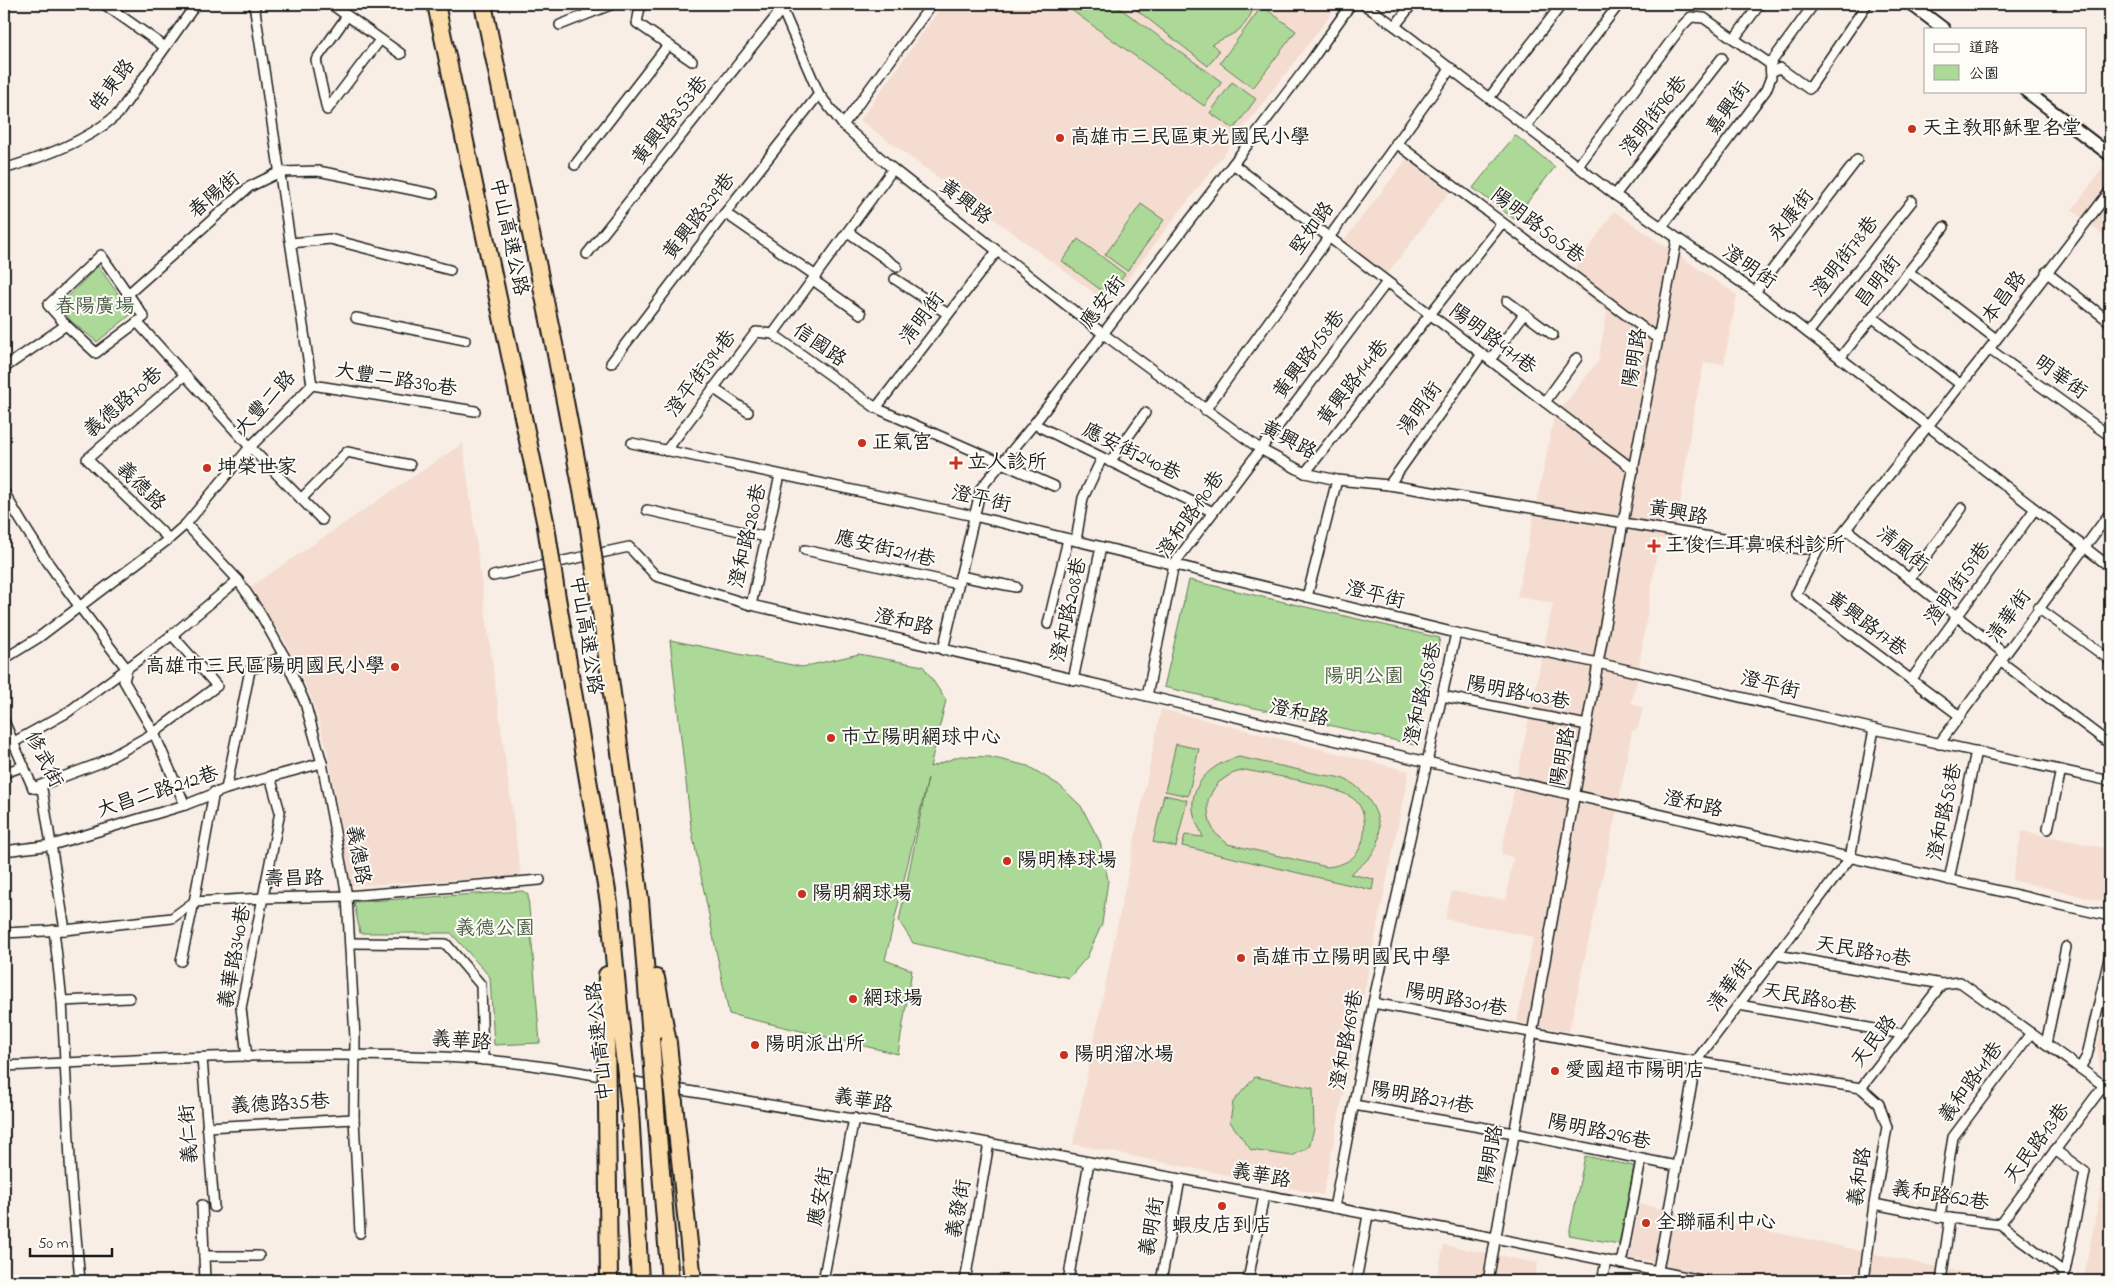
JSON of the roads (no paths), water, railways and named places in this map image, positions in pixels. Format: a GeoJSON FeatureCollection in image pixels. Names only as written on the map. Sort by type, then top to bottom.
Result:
{"type":"FeatureCollection","features":[{"type":"Feature","properties":{"kind":"highway","name":"中山高速公路"},"geometry":{"type":"LineString","coordinates":[[436,4],[546,526],[609,903],[614,1029],[630,1110],[640,1281]]}},
{"type":"Feature","properties":{"kind":"highway","name":"中山高速公路"},"geometry":{"type":"LineString","coordinates":[[484,4],[553,339],[588,522],[640,900],[670,1281]]}},
{"type":"Feature","properties":{"kind":"highway"},"geometry":{"type":"LineString","coordinates":[[640,900],[668,1043],[693,1281]]}},
{"type":"Feature","properties":{"kind":"highway"},"geometry":{"type":"LineString","coordinates":[[609,1281],[608,1107],[614,1029]]}},
{"type":"Feature","properties":{"kind":"street"},"geometry":{"type":"LineString","coordinates":[[104,4],[165,47]]}},
{"type":"Feature","properties":{"kind":"street","name":"皓東路"},"geometry":{"type":"LineString","coordinates":[[4,169],[52,152],[102,128],[118,114],[196,4]]}},
{"type":"Feature","properties":{"kind":"street","name":"大豐二路"},"geometry":{"type":"LineString","coordinates":[[4,659],[38,638],[169,540],[186,524],[250,447],[312,385],[254,4]]}},
{"type":"Feature","properties":{"kind":"street"},"geometry":{"type":"LineString","coordinates":[[331,4],[401,54]]}},
{"type":"Feature","properties":{"kind":"street"},"geometry":{"type":"LineString","coordinates":[[560,25],[613,4]]}},
{"type":"Feature","properties":{"kind":"street"},"geometry":{"type":"LineString","coordinates":[[843,125],[932,4]]}},
{"type":"Feature","properties":{"kind":"street","name":"應安街"},"geometry":{"type":"LineString","coordinates":[[943,650],[981,488],[1034,424],[1233,164],[1311,61],[1351,4]]}},
{"type":"Feature","properties":{"kind":"street","name":"澄明街"},"geometry":{"type":"LineString","coordinates":[[1363,4],[1395,26],[1615,196],[1755,292],[2110,567]]}},
{"type":"Feature","properties":{"kind":"street"},"geometry":{"type":"LineString","coordinates":[[1395,26],[1412,4]]}},
{"type":"Feature","properties":{"kind":"street"},"geometry":{"type":"LineString","coordinates":[[1489,98],[1562,4]]}},
{"type":"Feature","properties":{"kind":"street"},"geometry":{"type":"LineString","coordinates":[[1526,126],[1619,4]]}},
{"type":"Feature","properties":{"kind":"street"},"geometry":{"type":"LineString","coordinates":[[1734,39],[1760,4]]}},
{"type":"Feature","properties":{"kind":"street","name":"嘉興街"},"geometry":{"type":"LineString","coordinates":[[1661,228],[1766,90],[1771,77],[1771,68],[1814,4]]}},
{"type":"Feature","properties":{"kind":"street"},"geometry":{"type":"LineString","coordinates":[[1578,166],[1682,26],[1691,17],[1704,18],[1771,68],[1780,68],[1809,89],[1867,4]]}},
{"type":"Feature","properties":{"kind":"street"},"geometry":{"type":"LineString","coordinates":[[641,5],[637,23],[692,61]]}},
{"type":"Feature","properties":{"kind":"street"},"geometry":{"type":"LineString","coordinates":[[1914,5],[1943,28]]}},
{"type":"Feature","properties":{"kind":"street","name":"黃興路"},"geometry":{"type":"LineString","coordinates":[[781,6],[819,94],[843,125],[893,169],[1102,333],[1260,449],[1305,473],[1337,480],[1389,485],[1692,535],[1803,549],[1835,543],[1927,425]]}},
{"type":"Feature","properties":{"kind":"street","name":"黃興路353巷"},"geometry":{"type":"LineString","coordinates":[[587,254],[781,6]]}},
{"type":"Feature","properties":{"kind":"street"},"geometry":{"type":"LineString","coordinates":[[347,16],[316,60],[327,110],[380,40]]}},
{"type":"Feature","properties":{"kind":"street"},"geometry":{"type":"LineString","coordinates":[[576,165],[668,44]]}},
{"type":"Feature","properties":{"kind":"street","name":"澄明街96巷"},"geometry":{"type":"LineString","coordinates":[[1615,196],[1722,58]]}},
{"type":"Feature","properties":{"kind":"street","name":"堅如路"},"geometry":{"type":"LineString","coordinates":[[1205,410],[1450,68]]}},
{"type":"Feature","properties":{"kind":"street"},"geometry":{"type":"LineString","coordinates":[[2027,92],[2110,155]]}},
{"type":"Feature","properties":{"kind":"street","name":"黃興路329巷"},"geometry":{"type":"LineString","coordinates":[[611,363],[725,213],[819,94]]}},
{"type":"Feature","properties":{"kind":"street","name":"陽明路505巷"},"geometry":{"type":"LineString","coordinates":[[1396,143],[1658,339]]}},
{"type":"Feature","properties":{"kind":"street","name":"永康街"},"geometry":{"type":"LineString","coordinates":[[1755,292],[1857,160]]}},
{"type":"Feature","properties":{"kind":"street","name":"陽明路471巷"},"geometry":{"type":"LineString","coordinates":[[1233,164],[1634,470]]}},
{"type":"Feature","properties":{"kind":"street","name":"信國路"},"geometry":{"type":"LineString","coordinates":[[893,169],[773,334],[876,408],[1054,486]]}},
{"type":"Feature","properties":{"kind":"street","name":"春陽街"},"geometry":{"type":"LineString","coordinates":[[127,295],[249,187],[280,172],[318,171],[433,194]]}},
{"type":"Feature","properties":{"kind":"street","name":"本昌路"},"geometry":{"type":"LineString","coordinates":[[1927,425],[1989,349],[2046,272],[2110,191]]}},
{"type":"Feature","properties":{"kind":"street","name":"澄明街78巷"},"geometry":{"type":"LineString","coordinates":[[1808,333],[1912,202]]}},
{"type":"Feature","properties":{"kind":"street"},"geometry":{"type":"LineString","coordinates":[[725,213],[861,314]]}},
{"type":"Feature","properties":{"kind":"street","name":"黃興路144巷"},"geometry":{"type":"LineString","coordinates":[[1305,473],[1502,223]]}},
{"type":"Feature","properties":{"kind":"street","name":"昌明街"},"geometry":{"type":"LineString","coordinates":[[1840,358],[1944,227]]}},
{"type":"Feature","properties":{"kind":"street"},"geometry":{"type":"LineString","coordinates":[[848,232],[897,267]]}},
{"type":"Feature","properties":{"kind":"street"},"geometry":{"type":"LineString","coordinates":[[291,243],[330,239],[450,270]]}},
{"type":"Feature","properties":{"kind":"street","name":"陽明路"},"geometry":{"type":"LineString","coordinates":[[1488,1281],[1623,523],[1677,239]]}},
{"type":"Feature","properties":{"kind":"street","name":"清明街"},"geometry":{"type":"LineString","coordinates":[[876,408],[997,251]]}},
{"type":"Feature","properties":{"kind":"street"},"geometry":{"type":"LineString","coordinates":[[101,255],[144,317],[137,322],[96,353],[48,304],[101,255]]}},
{"type":"Feature","properties":{"kind":"street"},"geometry":{"type":"LineString","coordinates":[[1909,272],[1996,339]]}},
{"type":"Feature","properties":{"kind":"street"},"geometry":{"type":"LineString","coordinates":[[2046,272],[2110,322]]}},
{"type":"Feature","properties":{"kind":"street"},"geometry":{"type":"LineString","coordinates":[[896,279],[948,314]]}},
{"type":"Feature","properties":{"kind":"street","name":"黃興路158巷"},"geometry":{"type":"LineString","coordinates":[[1260,449],[1387,282]]}},
{"type":"Feature","properties":{"kind":"street"},"geometry":{"type":"LineString","coordinates":[[1507,301],[1553,335]]}},
{"type":"Feature","properties":{"kind":"street"},"geometry":{"type":"LineString","coordinates":[[1490,360],[1524,314]]}},
{"type":"Feature","properties":{"kind":"street"},"geometry":{"type":"LineString","coordinates":[[356,318],[465,340]]}},
{"type":"Feature","properties":{"kind":"street"},"geometry":{"type":"LineString","coordinates":[[1873,318],[1960,384]]}},
{"type":"Feature","properties":{"kind":"street"},"geometry":{"type":"LineString","coordinates":[[137,322],[250,447],[322,520]]}},
{"type":"Feature","properties":{"kind":"street"},"geometry":{"type":"LineString","coordinates":[[4,368],[66,324]]}},
{"type":"Feature","properties":{"kind":"street","name":"澄平街394巷"},"geometry":{"type":"LineString","coordinates":[[666,450],[756,332],[773,334]]}},
{"type":"Feature","properties":{"kind":"street","name":"明華街"},"geometry":{"type":"LineString","coordinates":[[1989,349],[2110,436]]}},
{"type":"Feature","properties":{"kind":"street","name":"湯明街"},"geometry":{"type":"LineString","coordinates":[[1389,485],[1482,354]]}},
{"type":"Feature","properties":{"kind":"street"},"geometry":{"type":"LineString","coordinates":[[1545,402],[1577,358]]}},
{"type":"Feature","properties":{"kind":"street","name":"義德路70巷"},"geometry":{"type":"LineString","coordinates":[[87,459],[185,375]]}},
{"type":"Feature","properties":{"kind":"street","name":"大豐二路390巷"},"geometry":{"type":"LineString","coordinates":[[312,385],[475,411]]}},
{"type":"Feature","properties":{"kind":"street"},"geometry":{"type":"LineString","coordinates":[[713,388],[748,412]]}},
{"type":"Feature","properties":{"kind":"street"},"geometry":{"type":"LineString","coordinates":[[1048,624],[1083,498],[1106,460],[1145,413]]}},
{"type":"Feature","properties":{"kind":"street","name":"應安街240巷"},"geometry":{"type":"LineString","coordinates":[[1034,424],[1213,512]]}},
{"type":"Feature","properties":{"kind":"street","name":"澄平街"},"geometry":{"type":"LineString","coordinates":[[632,443],[974,516],[1456,633],[1598,662],[1874,730],[2110,781]]}},
{"type":"Feature","properties":{"kind":"street","name":"澄和路190巷"},"geometry":{"type":"LineString","coordinates":[[1147,696],[1174,564],[1260,449]]}},
{"type":"Feature","properties":{"kind":"street"},"geometry":{"type":"LineString","coordinates":[[301,499],[347,452],[410,465]]}},
{"type":"Feature","properties":{"kind":"street","name":"義德路"},"geometry":{"type":"LineString","coordinates":[[87,459],[169,540]]}},
{"type":"Feature","properties":{"kind":"street","name":"澄和路280巷"},"geometry":{"type":"LineString","coordinates":[[751,605],[780,475]]}},
{"type":"Feature","properties":{"kind":"street"},"geometry":{"type":"LineString","coordinates":[[1307,597],[1337,480]]}},
{"type":"Feature","properties":{"kind":"street"},"geometry":{"type":"LineString","coordinates":[[4,492],[79,608],[127,669]]}},
{"type":"Feature","properties":{"kind":"street"},"geometry":{"type":"LineString","coordinates":[[1910,578],[1962,508]]}},
{"type":"Feature","properties":{"kind":"street","name":"澄明街59巷"},"geometry":{"type":"LineString","coordinates":[[1911,680],[2035,509]]}},
{"type":"Feature","properties":{"kind":"street"},"geometry":{"type":"LineString","coordinates":[[647,510],[766,537]]}},
{"type":"Feature","properties":{"kind":"street","name":"清華街"},"geometry":{"type":"LineString","coordinates":[[1939,744],[2110,513]]}},
{"type":"Feature","properties":{"kind":"street","name":"義德路"},"geometry":{"type":"LineString","coordinates":[[186,524],[238,580],[260,613],[284,656],[305,703],[322,763],[346,896],[350,943],[355,1056],[354,1119],[360,1233]]}},
{"type":"Feature","properties":{"kind":"street","name":"清風街"},"geometry":{"type":"LineString","coordinates":[[1847,530],[1958,616],[2002,658],[2110,744]]}},
{"type":"Feature","properties":{"kind":"street","name":"黃興路17巷"},"geometry":{"type":"LineString","coordinates":[[1820,546],[1796,594],[1960,716]]}},
{"type":"Feature","properties":{"kind":"street","name":"澄和路"},"geometry":{"type":"LineString","coordinates":[[492,576],[629,547],[656,576],[751,605],[1574,796],[2110,916]]}},
{"type":"Feature","properties":{"kind":"street","name":"澄和路208巷"},"geometry":{"type":"LineString","coordinates":[[1073,680],[1101,547]]}},
{"type":"Feature","properties":{"kind":"street","name":"應安街211巷"},"geometry":{"type":"LineString","coordinates":[[805,550],[959,580],[1016,587]]}},
{"type":"Feature","properties":{"kind":"street"},"geometry":{"type":"LineString","coordinates":[[14,742],[68,712],[172,635],[238,580]]}},
{"type":"Feature","properties":{"kind":"street"},"geometry":{"type":"LineString","coordinates":[[2038,608],[2110,660]]}},
{"type":"Feature","properties":{"kind":"street","name":"澄和路158巷"},"geometry":{"type":"LineString","coordinates":[[1427,762],[1456,633]]}},
{"type":"Feature","properties":{"kind":"street"},"geometry":{"type":"LineString","coordinates":[[34,788],[100,763],[154,733],[217,686],[172,635]]}},
{"type":"Feature","properties":{"kind":"street"},"geometry":{"type":"LineString","coordinates":[[226,788],[250,670],[284,656]]}},
{"type":"Feature","properties":{"kind":"street"},"geometry":{"type":"LineString","coordinates":[[127,669],[124,681],[154,733],[185,805]]}},
{"type":"Feature","properties":{"kind":"street","name":"陽明路403巷"},"geometry":{"type":"LineString","coordinates":[[1442,696],[1587,725]]}},
{"type":"Feature","properties":{"kind":"street","name":"修武街"},"geometry":{"type":"LineString","coordinates":[[4,721],[34,788],[42,789],[52,845]]}},
{"type":"Feature","properties":{"kind":"street","name":"清華街"},"geometry":{"type":"LineString","coordinates":[[1656,1281],[1696,1061],[1850,858],[1874,730]]}},
{"type":"Feature","properties":{"kind":"street","name":"澄和路58巷"},"geometry":{"type":"LineString","coordinates":[[1950,880],[1976,752]]}},
{"type":"Feature","properties":{"kind":"street","name":"澄和路169巷"},"geometry":{"type":"LineString","coordinates":[[1334,1208],[1373,1003],[1427,762]]}},
{"type":"Feature","properties":{"kind":"street","name":"大昌二路212巷"},"geometry":{"type":"LineString","coordinates":[[4,851],[52,845],[185,805],[226,788],[322,763]]}},
{"type":"Feature","properties":{"kind":"street"},"geometry":{"type":"LineString","coordinates":[[4,773],[24,766]]}},
{"type":"Feature","properties":{"kind":"street"},"geometry":{"type":"LineString","coordinates":[[2048,829],[2061,770]]}},
{"type":"Feature","properties":{"kind":"street","name":"義華路340巷"},"geometry":{"type":"LineString","coordinates":[[247,1057],[241,1008],[280,812],[270,776]]}},
{"type":"Feature","properties":{"kind":"street"},"geometry":{"type":"LineString","coordinates":[[181,961],[214,792]]}},
{"type":"Feature","properties":{"kind":"street"},"geometry":{"type":"LineString","coordinates":[[52,845],[65,930]]}},
{"type":"Feature","properties":{"kind":"street","name":"壽昌路"},"geometry":{"type":"LineString","coordinates":[[194,902],[346,896],[540,880]]}},
{"type":"Feature","properties":{"kind":"street"},"geometry":{"type":"LineString","coordinates":[[4,933],[65,930],[172,918],[194,902]]}},
{"type":"Feature","properties":{"kind":"street"},"geometry":{"type":"LineString","coordinates":[[54,930],[62,1001],[64,1063],[80,1281]]}},
{"type":"Feature","properties":{"kind":"street"},"geometry":{"type":"LineString","coordinates":[[350,943],[446,944],[481,985],[483,1060]]}},
{"type":"Feature","properties":{"kind":"street"},"geometry":{"type":"LineString","coordinates":[[2046,1044],[2066,947]]}},
{"type":"Feature","properties":{"kind":"street"},"geometry":{"type":"LineString","coordinates":[[2080,1068],[2087,1056],[2110,954]]}},
{"type":"Feature","properties":{"kind":"street","name":"天民路70巷"},"geometry":{"type":"LineString","coordinates":[[1777,955],[1942,984]]}},
{"type":"Feature","properties":{"kind":"street"},"geometry":{"type":"LineString","coordinates":[[1942,984],[1960,982],[2107,1087]]}},
{"type":"Feature","properties":{"kind":"street","name":"天民路"},"geometry":{"type":"LineString","coordinates":[[1532,1033],[1861,1088],[1942,984]]}},
{"type":"Feature","properties":{"kind":"street"},"geometry":{"type":"LineString","coordinates":[[62,1001],[129,998]]}},
{"type":"Feature","properties":{"kind":"street","name":"陽明路301巷"},"geometry":{"type":"LineString","coordinates":[[1373,1003],[1532,1033]]}},
{"type":"Feature","properties":{"kind":"street","name":"天民路80巷"},"geometry":{"type":"LineString","coordinates":[[1739,1006],[1903,1034]]}},
{"type":"Feature","properties":{"kind":"street","name":"義和路41巷"},"geometry":{"type":"LineString","coordinates":[[1940,1218],[1953,1137],[2031,1033]]}},
{"type":"Feature","properties":{"kind":"street","name":"義華路"},"geometry":{"type":"LineString","coordinates":[[4,1066],[138,1058],[355,1056],[444,1057],[562,1068],[989,1143],[1495,1238],[1706,1281]]}},
{"type":"Feature","properties":{"kind":"street","name":"義仁街"},"geometry":{"type":"LineString","coordinates":[[202,1058],[214,1207]]}},
{"type":"Feature","properties":{"kind":"street","name":"天民路13巷"},"geometry":{"type":"LineString","coordinates":[[2000,1224],[2055,1150],[2107,1087]]}},
{"type":"Feature","properties":{"kind":"street","name":"義和路"},"geometry":{"type":"LineString","coordinates":[[1861,1088],[1879,1104],[1887,1127],[1864,1281]]}},
{"type":"Feature","properties":{"kind":"street","name":"陽明路271巷"},"geometry":{"type":"LineString","coordinates":[[1354,1105],[1514,1133]]}},
{"type":"Feature","properties":{"kind":"street","name":"應安街"},"geometry":{"type":"LineString","coordinates":[[824,1281],[854,1118]]}},
{"type":"Feature","properties":{"kind":"street","name":"義德路35巷"},"geometry":{"type":"LineString","coordinates":[[207,1127],[354,1119]]}},
{"type":"Feature","properties":{"kind":"street","name":"陽明路296巷"},"geometry":{"type":"LineString","coordinates":[[1514,1133],[1676,1166]]}},
{"type":"Feature","properties":{"kind":"street","name":"義發街"},"geometry":{"type":"LineString","coordinates":[[965,1281],[989,1143]]}},
{"type":"Feature","properties":{"kind":"street"},"geometry":{"type":"LineString","coordinates":[[2000,1224],[2064,1277],[2085,1172],[2055,1150]]}},
{"type":"Feature","properties":{"kind":"street"},"geometry":{"type":"LineString","coordinates":[[1622,1264],[1640,1160]]}},
{"type":"Feature","properties":{"kind":"street"},"geometry":{"type":"LineString","coordinates":[[1068,1281],[1089,1162]]}},
{"type":"Feature","properties":{"kind":"street","name":"義明街"},"geometry":{"type":"LineString","coordinates":[[1161,1281],[1180,1180]]}},
{"type":"Feature","properties":{"kind":"street"},"geometry":{"type":"LineString","coordinates":[[1248,1281],[1264,1196]]}},
{"type":"Feature","properties":{"kind":"street","name":"義和路62巷"},"geometry":{"type":"LineString","coordinates":[[1874,1204],[1940,1218],[2000,1224]]}},
{"type":"Feature","properties":{"kind":"street"},"geometry":{"type":"LineString","coordinates":[[202,1205],[205,1281]]}},
{"type":"Feature","properties":{"kind":"street"},"geometry":{"type":"LineString","coordinates":[[1356,1281],[1368,1215]]}},
{"type":"Feature","properties":{"kind":"street"},"geometry":{"type":"LineString","coordinates":[[1941,1281],[1950,1218]]}},
{"type":"Feature","properties":{"kind":"street"},"geometry":{"type":"LineString","coordinates":[[204,1256],[259,1256]]}},
{"type":"Feature","properties":{"kind":"street"},"geometry":{"type":"LineString","coordinates":[[1602,1281],[1606,1261]]}},
{"type":"Feature","properties":{"kind":"place","name":"天主教耶穌聖名堂"},"geometry":{"type":"Point","coordinates":[1912,129]}},
{"type":"Feature","properties":{"kind":"place","name":"高雄市三民區東光國民小學"},"geometry":{"type":"Point","coordinates":[1060,138]}},
{"type":"Feature","properties":{"kind":"place","name":"正氣宮"},"geometry":{"type":"Point","coordinates":[862,443]}},
{"type":"Feature","properties":{"kind":"place","name":"立人診所"},"geometry":{"type":"Point","coordinates":[956,463]}},
{"type":"Feature","properties":{"kind":"place","name":"坤榮世家"},"geometry":{"type":"Point","coordinates":[207,468]}},
{"type":"Feature","properties":{"kind":"place","name":"王俊仁耳鼻喉科診所"},"geometry":{"type":"Point","coordinates":[1654,546]}},
{"type":"Feature","properties":{"kind":"place","name":"高雄市三民區陽明國民小學"},"geometry":{"type":"Point","coordinates":[395,667]}},
{"type":"Feature","properties":{"kind":"place","name":"市立陽明網球中心"},"geometry":{"type":"Point","coordinates":[831,738]}},
{"type":"Feature","properties":{"kind":"place","name":"陽明棒球場"},"geometry":{"type":"Point","coordinates":[1007,861]}},
{"type":"Feature","properties":{"kind":"place","name":"陽明網球場"},"geometry":{"type":"Point","coordinates":[802,894]}},
{"type":"Feature","properties":{"kind":"place","name":"高雄市立陽明國民中學"},"geometry":{"type":"Point","coordinates":[1241,958]}},
{"type":"Feature","properties":{"kind":"place","name":"網球場"},"geometry":{"type":"Point","coordinates":[853,999]}},
{"type":"Feature","properties":{"kind":"place","name":"陽明派出所"},"geometry":{"type":"Point","coordinates":[755,1045]}},
{"type":"Feature","properties":{"kind":"place","name":"陽明溜冰場"},"geometry":{"type":"Point","coordinates":[1064,1055]}},
{"type":"Feature","properties":{"kind":"place","name":"愛國超市陽明店"},"geometry":{"type":"Point","coordinates":[1555,1071]}},
{"type":"Feature","properties":{"kind":"place","name":"蝦皮店到店"},"geometry":{"type":"Point","coordinates":[1222,1206]}},
{"type":"Feature","properties":{"kind":"place","name":"全聯福利中心"},"geometry":{"type":"Point","coordinates":[1646,1223]}},
{"type":"Feature","properties":{"kind":"park label","name":"春陽廣場"},"geometry":{"type":"Point","coordinates":[95,307]}},
{"type":"Feature","properties":{"kind":"park label","name":"陽明公園"},"geometry":{"type":"Point","coordinates":[1364,677]}},
{"type":"Feature","properties":{"kind":"park label","name":"義德公園"},"geometry":{"type":"Point","coordinates":[495,929]}}]}
